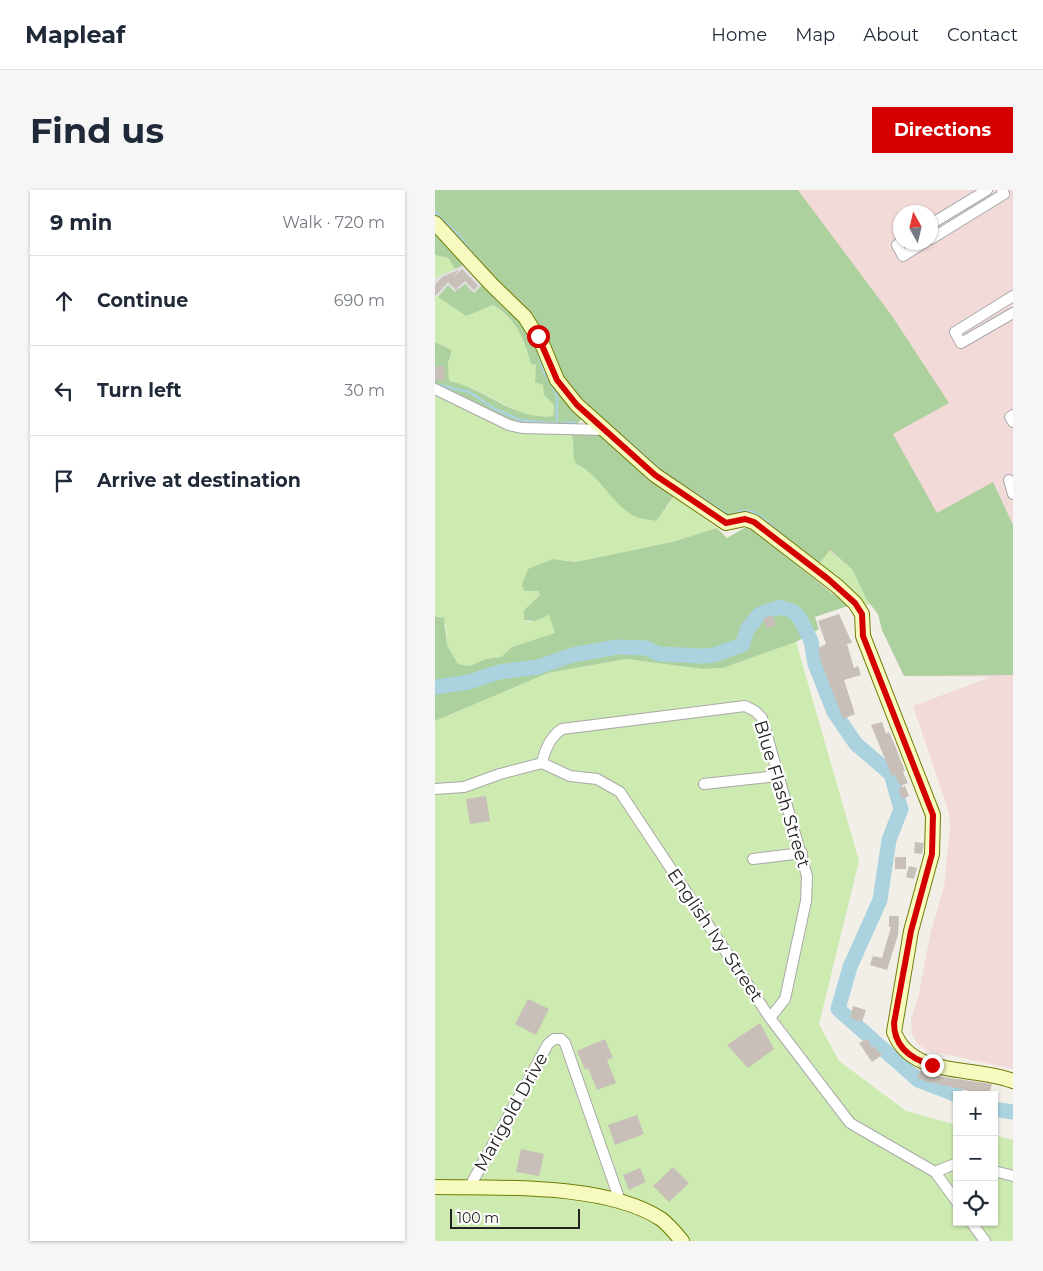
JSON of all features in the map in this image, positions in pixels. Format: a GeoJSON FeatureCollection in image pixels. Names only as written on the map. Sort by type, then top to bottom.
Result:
{"type":"FeatureCollection","features":[{"type":"Feature","properties":{"kind":"street"},"geometry":{"type":"LineString","coordinates":[[938,220],[987,190]]}},
{"type":"Feature","properties":{"kind":"street"},"geometry":{"type":"LineString","coordinates":[[938,235],[1004,194],[1002,190]]}},
{"type":"Feature","properties":{"kind":"street"},"geometry":{"type":"LineString","coordinates":[[435,223],[491,284],[522,313],[541,341],[561,387],[605,430],[655,475],[726,523],[745,519],[754,522],[837,586],[859,608],[862,614],[863,636],[933,815],[932,854],[911,931],[894,1032],[899,1045],[915,1060],[1013,1081]]}},
{"type":"Feature","properties":{"kind":"street"},"geometry":{"type":"LineString","coordinates":[[900,250],[903,256],[912,250]]}},
{"type":"Feature","properties":{"kind":"street"},"geometry":{"type":"LineString","coordinates":[[1013,296],[955,332],[961,343],[1013,313]]}},
{"type":"Feature","properties":{"kind":"street"},"geometry":{"type":"LineString","coordinates":[[435,389],[509,425],[523,428],[605,430]]}},
{"type":"Feature","properties":{"kind":"street"},"geometry":{"type":"LineString","coordinates":[[1013,415],[1010,417],[1013,422]]}},
{"type":"Feature","properties":{"kind":"street"},"geometry":{"type":"LineString","coordinates":[[1009,480],[1013,494]]}},
{"type":"Feature","properties":{"kind":"street","name":"Blue Flash Street"},"geometry":{"type":"LineString","coordinates":[[542,763],[552,735],[562,728],[745,706],[755,711],[762,718],[807,876],[806,901],[785,999],[770,1018]]}},
{"type":"Feature","properties":{"kind":"street"},"geometry":{"type":"LineString","coordinates":[[435,789],[464,787],[500,774],[542,763]]}},
{"type":"Feature","properties":{"kind":"street","name":"English Ivy Street"},"geometry":{"type":"LineString","coordinates":[[542,763],[570,776],[597,778],[620,792],[770,1018],[850,1123],[935,1172],[953,1197]]}},
{"type":"Feature","properties":{"kind":"street"},"geometry":{"type":"LineString","coordinates":[[704,784],[777,776]]}},
{"type":"Feature","properties":{"kind":"street"},"geometry":{"type":"LineString","coordinates":[[753,859],[802,853]]}},
{"type":"Feature","properties":{"kind":"street","name":"Marigold Drive"},"geometry":{"type":"LineString","coordinates":[[469,1188],[548,1044],[554,1039],[561,1039],[565,1043],[620,1201]]}},
{"type":"Feature","properties":{"kind":"street"},"geometry":{"type":"LineString","coordinates":[[935,1172],[953,1165]]}},
{"type":"Feature","properties":{"kind":"street"},"geometry":{"type":"LineString","coordinates":[[998,1172],[1013,1176]]}},
{"type":"Feature","properties":{"kind":"street"},"geometry":{"type":"LineString","coordinates":[[435,1187],[565,1190],[620,1201],[661,1220],[682,1241]]}},
{"type":"Feature","properties":{"kind":"street"},"geometry":{"type":"LineString","coordinates":[[974,1226],[985,1241]]}},
{"type":"Feature","properties":{"kind":"shaded area"},"geometry":{"type":"Polygon","coordinates":[[[442,190],[1013,190],[1013,1069],[925,1050],[917,1043],[912,1034],[911,1019],[919,994],[930,935],[944,887],[950,827],[949,813],[913,706],[991,677],[904,676],[882,630],[878,614],[867,600],[442,190]]]}},
{"type":"Feature","properties":{"kind":"shaded area"},"geometry":{"type":"Polygon","coordinates":[[[466,264],[484,283],[474,293],[455,292],[448,285],[438,297],[435,295],[435,278],[466,264]]]}},
{"type":"Feature","properties":{"kind":"green space"},"geometry":{"type":"Polygon","coordinates":[[[435,190],[798,190],[892,316],[949,403],[893,434],[937,513],[993,482],[1013,525],[1013,675],[904,676],[882,630],[878,614],[867,600],[852,569],[830,550],[817,566],[751,514],[731,519],[661,474],[570,393],[551,360],[435,218],[435,190]]]}},
{"type":"Feature","properties":{"kind":"green space"},"geometry":{"type":"Polygon","coordinates":[[[435,227],[466,264],[455,269],[448,258],[435,255],[435,227]]]}},
{"type":"Feature","properties":{"kind":"green space"},"geometry":{"type":"Polygon","coordinates":[[[435,255],[448,258],[455,269],[435,278],[435,255]]]}},
{"type":"Feature","properties":{"kind":"green space"},"geometry":{"type":"Polygon","coordinates":[[[484,283],[523,320],[541,355],[545,373],[556,388],[584,416],[574,428],[512,422],[435,387],[435,342],[452,350],[448,363],[449,381],[475,390],[525,414],[553,416],[554,405],[544,395],[543,385],[535,382],[536,365],[531,364],[526,346],[514,323],[508,316],[493,305],[466,316],[438,297],[448,285],[455,292],[465,284],[474,293],[484,283]]]}},
{"type":"Feature","properties":{"kind":"green space"},"geometry":{"type":"Polygon","coordinates":[[[435,295],[466,316],[493,305],[510,319],[527,345],[546,394],[554,405],[553,417],[527,416],[474,389],[449,381],[448,363],[452,350],[435,342],[435,295]]]}},
{"type":"Feature","properties":{"kind":"green space"},"geometry":{"type":"Polygon","coordinates":[[[435,393],[571,434],[575,442],[576,464],[591,472],[616,501],[667,508],[674,496],[717,528],[672,542],[575,562],[563,560],[524,578],[524,590],[538,591],[540,595],[524,610],[524,620],[529,622],[550,615],[556,633],[512,647],[501,657],[485,659],[470,666],[458,664],[447,645],[446,625],[440,616],[435,616],[435,393]]]}},
{"type":"Feature","properties":{"kind":"green space"},"geometry":{"type":"Polygon","coordinates":[[[571,434],[601,434],[655,483],[674,496],[656,521],[634,516],[618,504],[592,475],[576,464],[571,434]]]}},
{"type":"Feature","properties":{"kind":"green space"},"geometry":{"type":"Polygon","coordinates":[[[748,526],[848,606],[815,617],[819,629],[796,642],[723,668],[703,669],[626,659],[548,673],[435,721],[435,616],[444,618],[447,645],[458,664],[470,666],[485,659],[501,657],[512,647],[555,633],[549,615],[535,621],[524,620],[524,610],[540,595],[538,591],[524,591],[522,584],[528,569],[553,559],[575,562],[672,542],[717,528],[727,538],[748,526]]]}},
{"type":"Feature","properties":{"kind":"green space"},"geometry":{"type":"Polygon","coordinates":[[[828,550],[852,569],[870,603],[864,608],[817,566],[828,550]]]}},
{"type":"Feature","properties":{"kind":"green space"},"geometry":{"type":"Polygon","coordinates":[[[796,642],[859,861],[819,1024],[839,1061],[906,1111],[953,1124],[953,1226],[998,1226],[998,1136],[1013,1140],[1013,1241],[435,1241],[435,721],[548,673],[626,659],[703,669],[723,668],[796,642]]]}},
{"type":"Feature","properties":{"kind":"building"},"geometry":{"type":"Polygon","coordinates":[[[462,269],[478,286],[474,290],[465,281],[457,288],[459,293],[448,282],[435,296],[435,285],[442,277],[459,270],[453,278],[462,269]]]}},
{"type":"Feature","properties":{"kind":"building"},"geometry":{"type":"Polygon","coordinates":[[[444,366],[445,380],[435,381],[435,367],[444,366]]]}},
{"type":"Feature","properties":{"kind":"building"},"geometry":{"type":"Polygon","coordinates":[[[839,614],[852,643],[847,644],[854,668],[858,666],[861,675],[844,680],[855,714],[843,719],[821,662],[818,648],[826,644],[818,621],[839,614]]]}},
{"type":"Feature","properties":{"kind":"building"},"geometry":{"type":"Polygon","coordinates":[[[773,615],[776,625],[767,629],[763,618],[773,615]]]}},
{"type":"Feature","properties":{"kind":"building"},"geometry":{"type":"Polygon","coordinates":[[[882,722],[886,734],[889,732],[905,771],[903,772],[908,783],[900,786],[895,775],[892,776],[871,725],[882,722]]]}},
{"type":"Feature","properties":{"kind":"building"},"geometry":{"type":"Polygon","coordinates":[[[905,786],[909,796],[902,799],[898,789],[905,786]]]}},
{"type":"Feature","properties":{"kind":"building"},"geometry":{"type":"Polygon","coordinates":[[[486,796],[490,821],[470,824],[466,799],[486,796]]]}},
{"type":"Feature","properties":{"kind":"building"},"geometry":{"type":"Polygon","coordinates":[[[915,842],[924,843],[922,854],[914,853],[915,842]]]}},
{"type":"Feature","properties":{"kind":"building"},"geometry":{"type":"Polygon","coordinates":[[[895,857],[906,857],[906,869],[895,869],[895,857]]]}},
{"type":"Feature","properties":{"kind":"building"},"geometry":{"type":"Polygon","coordinates":[[[909,866],[917,868],[914,879],[906,877],[909,866]]]}},
{"type":"Feature","properties":{"kind":"building"},"geometry":{"type":"Polygon","coordinates":[[[889,916],[899,916],[898,935],[887,970],[870,965],[873,956],[882,958],[891,927],[889,927],[889,916]]]}},
{"type":"Feature","properties":{"kind":"building"},"geometry":{"type":"Polygon","coordinates":[[[528,999],[549,1009],[536,1035],[515,1024],[528,999]]]}},
{"type":"Feature","properties":{"kind":"building"},"geometry":{"type":"Polygon","coordinates":[[[853,1006],[866,1010],[862,1022],[850,1018],[853,1006]]]}},
{"type":"Feature","properties":{"kind":"building"},"geometry":{"type":"Polygon","coordinates":[[[760,1023],[774,1049],[748,1068],[727,1045],[760,1023]]]}},
{"type":"Feature","properties":{"kind":"building"},"geometry":{"type":"Polygon","coordinates":[[[605,1039],[613,1058],[607,1060],[616,1083],[597,1090],[588,1068],[585,1070],[577,1051],[605,1039]]]}},
{"type":"Feature","properties":{"kind":"building"},"geometry":{"type":"Polygon","coordinates":[[[868,1039],[872,1048],[874,1046],[882,1055],[872,1062],[859,1043],[868,1039]]]}},
{"type":"Feature","properties":{"kind":"building"},"geometry":{"type":"Polygon","coordinates":[[[921,1070],[943,1077],[992,1084],[990,1091],[970,1091],[917,1078],[921,1070]]]}},
{"type":"Feature","properties":{"kind":"building"},"geometry":{"type":"Polygon","coordinates":[[[637,1115],[644,1134],[615,1145],[608,1125],[637,1115]]]}},
{"type":"Feature","properties":{"kind":"building"},"geometry":{"type":"Polygon","coordinates":[[[521,1149],[544,1154],[539,1176],[516,1172],[521,1149]]]}},
{"type":"Feature","properties":{"kind":"building"},"geometry":{"type":"Polygon","coordinates":[[[673,1167],[689,1183],[669,1202],[653,1186],[673,1167]]]}},
{"type":"Feature","properties":{"kind":"building"},"geometry":{"type":"Polygon","coordinates":[[[640,1168],[646,1182],[629,1190],[623,1175],[640,1168]]]}},
{"type":"Feature","properties":{"kind":"waterway"},"geometry":{"type":"LineString","coordinates":[[435,212],[459,236],[476,258]]}},
{"type":"Feature","properties":{"kind":"waterway"},"geometry":{"type":"LineString","coordinates":[[460,260],[482,283]]}},
{"type":"Feature","properties":{"kind":"waterway"},"geometry":{"type":"LineString","coordinates":[[512,296],[530,313]]}},
{"type":"Feature","properties":{"kind":"waterway"},"geometry":{"type":"LineString","coordinates":[[538,352],[543,370],[557,395],[557,423]]}},
{"type":"Feature","properties":{"kind":"waterway"},"geometry":{"type":"LineString","coordinates":[[435,384],[469,392],[495,409],[520,420],[559,424],[574,422]]}},
{"type":"Feature","properties":{"kind":"waterway"},"geometry":{"type":"LineString","coordinates":[[621,435],[663,472],[730,516]]}},
{"type":"Feature","properties":{"kind":"waterway"},"geometry":{"type":"LineString","coordinates":[[736,513],[742,511],[755,513],[783,536]]}},
{"type":"Feature","properties":{"kind":"waterway"},"geometry":{"type":"LineString","coordinates":[[797,547],[814,560]]}},
{"type":"Feature","properties":{"kind":"waterway"},"geometry":{"type":"LineString","coordinates":[[826,569],[851,590]]}},
{"type":"Feature","properties":{"kind":"waterway"},"geometry":{"type":"LineString","coordinates":[[435,687],[469,682],[499,672],[538,667],[572,655],[617,647],[646,648],[659,654],[714,655],[742,645],[748,628],[760,614],[780,607],[792,611],[800,618],[811,641],[815,664],[834,712],[856,744],[891,774],[901,809],[889,840],[880,900],[850,967],[838,1009],[918,1080],[953,1093]]}},
{"type":"Feature","properties":{"kind":"waterway"},"geometry":{"type":"LineString","coordinates":[[998,1110],[1013,1112]]}},
{"type":"Feature","properties":{"kind":"route"},"geometry":{"type":"LineString","coordinates":[[538,336],[554,375],[567,395],[655,475],[726,523],[745,519],[754,522],[776,541],[837,586],[855,603],[862,614],[863,636],[933,815],[932,854],[911,931],[894,1023],[894,1032],[899,1045],[915,1060],[932,1065]]}}]}
